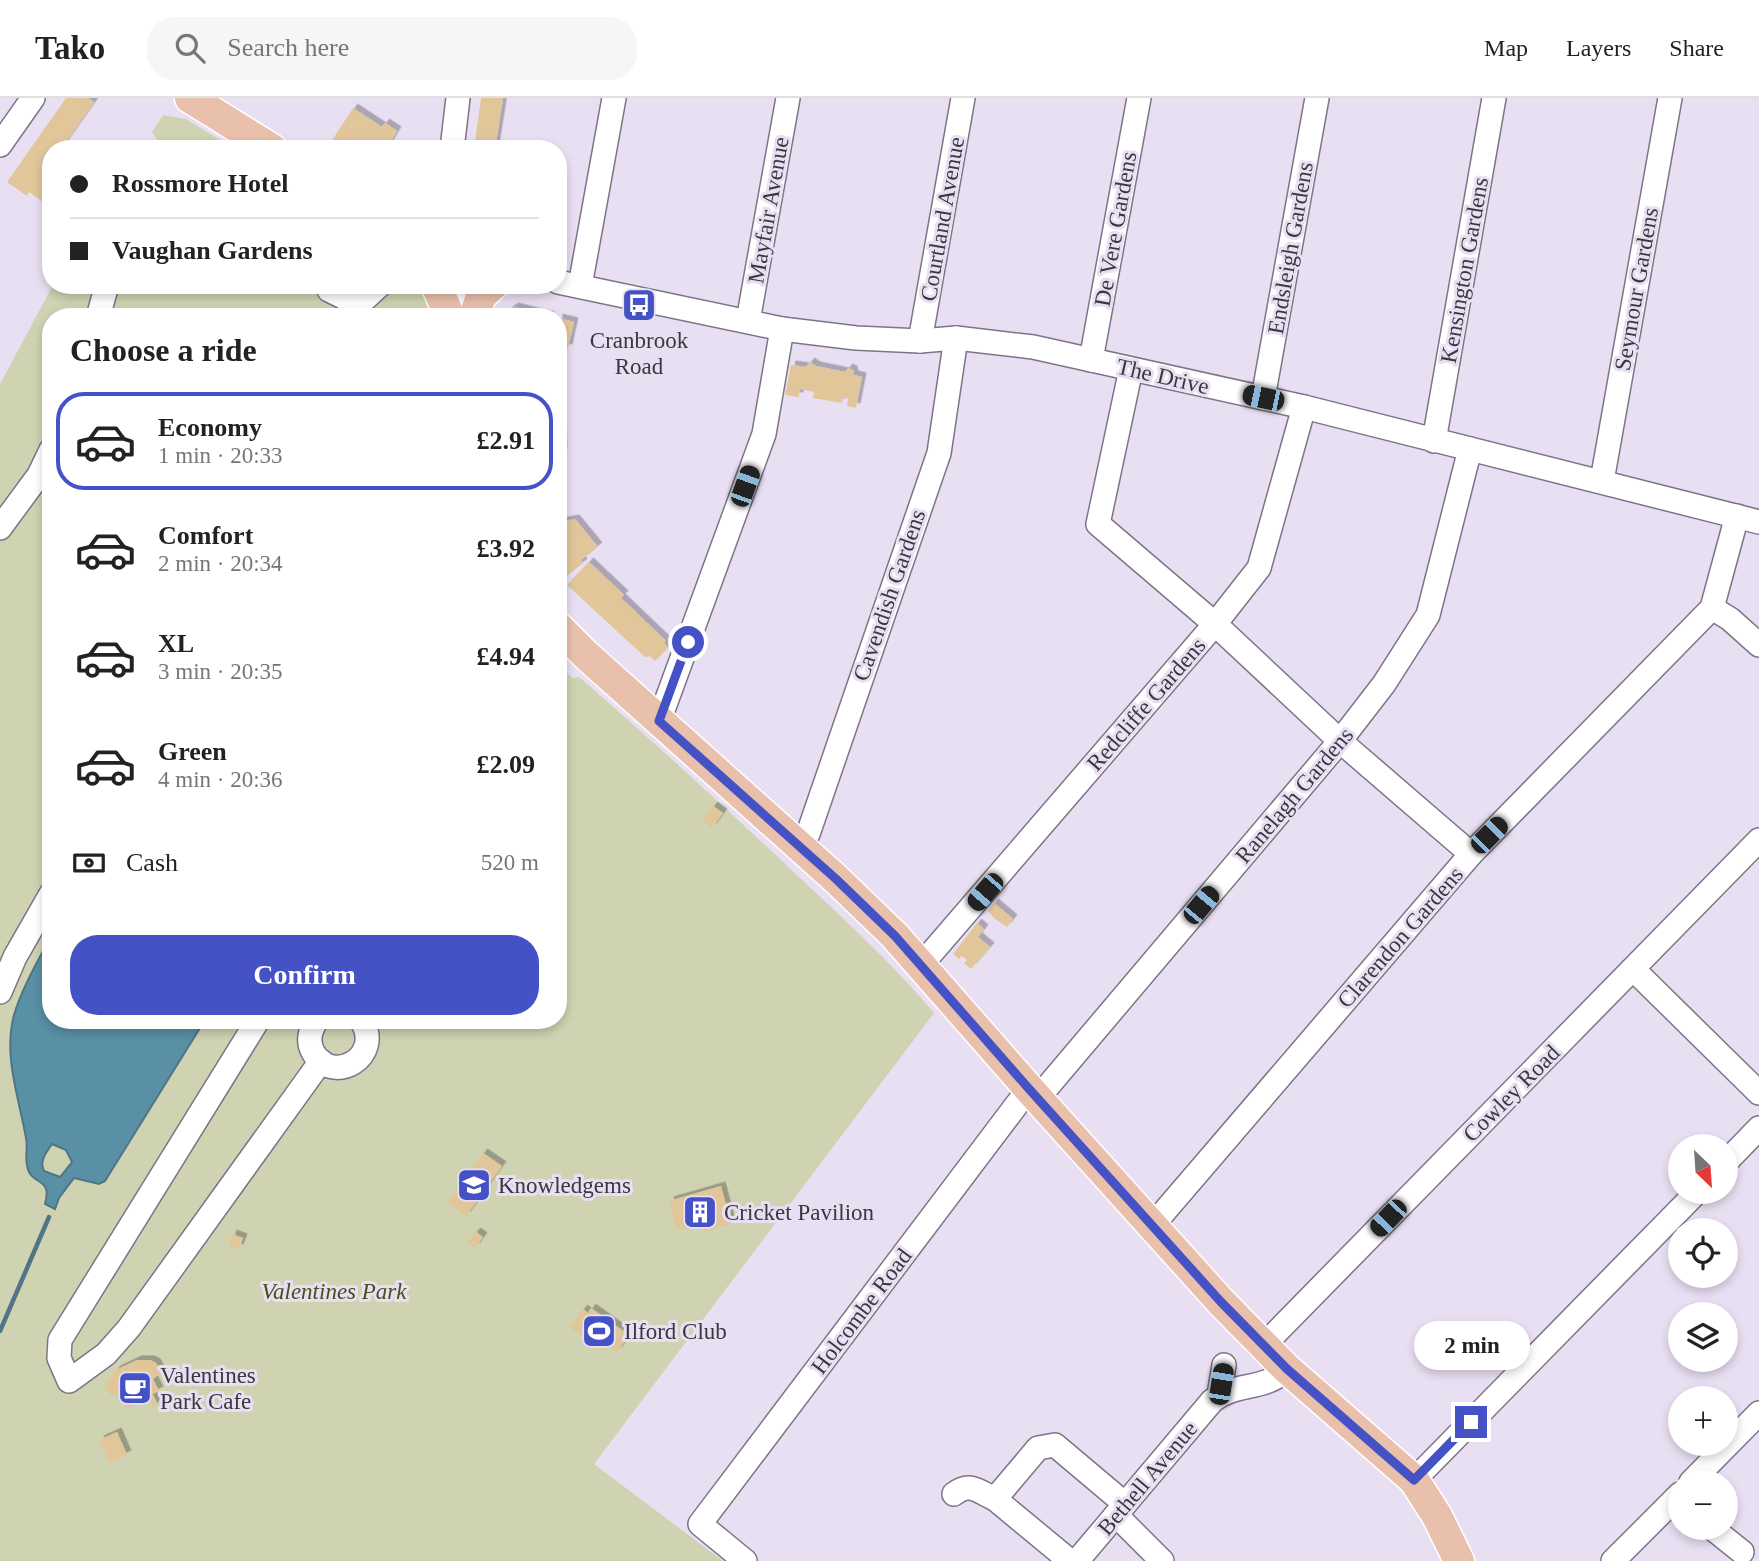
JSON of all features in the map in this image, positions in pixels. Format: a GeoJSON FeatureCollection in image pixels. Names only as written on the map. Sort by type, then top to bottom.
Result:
{"type":"FeatureCollection","features":[{"type":"Feature","properties":{"kind":"main road"},"geometry":{"type":"LineString","coordinates":[[190,98],[258,140]]}},
{"type":"Feature","properties":{"kind":"main road"},"geometry":{"type":"LineString","coordinates":[[453,297],[483,294]]}},
{"type":"Feature","properties":{"kind":"main road"},"geometry":{"type":"LineString","coordinates":[[567,635],[856,897],[922,964],[1034,1094],[1263,1346],[1414,1480],[1437,1516],[1459,1561]]}},
{"type":"Feature","properties":{"kind":"street"},"geometry":{"type":"LineString","coordinates":[[0,145],[33,98]]}},
{"type":"Feature","properties":{"kind":"street"},"geometry":{"type":"LineString","coordinates":[[453,140],[458,98]]}},
{"type":"Feature","properties":{"kind":"street"},"geometry":{"type":"LineString","coordinates":[[569,284],[614,98]]}},
{"type":"Feature","properties":{"kind":"street","name":"Mayfair Avenue"},"geometry":{"type":"LineString","coordinates":[[748,321],[788,98]]}},
{"type":"Feature","properties":{"kind":"street","name":"Courtland Avenue"},"geometry":{"type":"LineString","coordinates":[[920,341],[963,98]]}},
{"type":"Feature","properties":{"kind":"street","name":"De Vere Gardens"},"geometry":{"type":"LineString","coordinates":[[1091,360],[1139,98]]}},
{"type":"Feature","properties":{"kind":"street","name":"Endsleigh Gardens"},"geometry":{"type":"LineString","coordinates":[[1263,398],[1317,98]]}},
{"type":"Feature","properties":{"kind":"street","name":"Kensington Gardens"},"geometry":{"type":"LineString","coordinates":[[1434,441],[1494,98]]}},
{"type":"Feature","properties":{"kind":"street","name":"Seymour Gardens"},"geometry":{"type":"LineString","coordinates":[[1602,481],[1670,98]]}},
{"type":"Feature","properties":{"kind":"street","name":"The Drive"},"geometry":{"type":"LineString","coordinates":[[569,284],[782,329],[856,338],[920,341],[956,338],[1033,347],[1304,407],[1748,519]]}},
{"type":"Feature","properties":{"kind":"street"},"geometry":{"type":"LineString","coordinates":[[333,294],[349,308]]}},
{"type":"Feature","properties":{"kind":"street"},"geometry":{"type":"LineString","coordinates":[[355,308],[370,294]]}},
{"type":"Feature","properties":{"kind":"street"},"geometry":{"type":"LineString","coordinates":[[659,721],[764,434],[782,329]]}},
{"type":"Feature","properties":{"kind":"street","name":"Cavendish Gardens"},"geometry":{"type":"LineString","coordinates":[[797,844],[808,834],[939,453],[956,338]]}},
{"type":"Feature","properties":{"kind":"street"},"geometry":{"type":"LineString","coordinates":[[1131,369],[1098,524],[1215,624],[1340,741],[1471,853]]}},
{"type":"Feature","properties":{"kind":"street","name":"Redcliffe Gardens"},"geometry":{"type":"LineString","coordinates":[[922,964],[1215,624],[1259,568],[1304,407]]}},
{"type":"Feature","properties":{"kind":"street","name":"Ranelagh Gardens"},"geometry":{"type":"LineString","coordinates":[[1034,1094],[1340,741],[1384,684],[1429,615],[1470,449]]}},
{"type":"Feature","properties":{"kind":"street"},"geometry":{"type":"LineString","coordinates":[[0,528],[42,469]]}},
{"type":"Feature","properties":{"kind":"street","name":"Clarendon Gardens"},"geometry":{"type":"LineString","coordinates":[[1152,1226],[1471,853],[1712,608],[1748,519]]}},
{"type":"Feature","properties":{"kind":"street"},"geometry":{"type":"LineString","coordinates":[[1712,608],[1730,619],[1759,645]]}},
{"type":"Feature","properties":{"kind":"street","name":"Cowley Road"},"geometry":{"type":"LineString","coordinates":[[1263,1346],[1759,840]]}},
{"type":"Feature","properties":{"kind":"street"},"geometry":{"type":"LineString","coordinates":[[0,992],[15,957],[42,910]]}},
{"type":"Feature","properties":{"kind":"street"},"geometry":{"type":"LineString","coordinates":[[1633,969],[1759,1093]]}},
{"type":"Feature","properties":{"kind":"street"},"geometry":{"type":"LineString","coordinates":[[252,1029],[60,1340],[59,1358],[69,1381],[106,1354],[129,1328],[321,1062]]}},
{"type":"Feature","properties":{"kind":"street"},"geometry":{"type":"LineString","coordinates":[[312,1029],[311,1047],[321,1062],[338,1068],[356,1062],[366,1046],[367,1036],[364,1029]]}},
{"type":"Feature","properties":{"kind":"street","name":"Holcombe Road"},"geometry":{"type":"LineString","coordinates":[[745,1561],[700,1524],[1021,1099],[1034,1094]]}},
{"type":"Feature","properties":{"kind":"street"},"geometry":{"type":"LineString","coordinates":[[1738,1150],[1759,1128]]}},
{"type":"Feature","properties":{"kind":"street"},"geometry":{"type":"LineString","coordinates":[[1414,1480],[1685,1204]]}},
{"type":"Feature","properties":{"kind":"street"},"geometry":{"type":"LineString","coordinates":[[1219,1395],[1224,1365]]}},
{"type":"Feature","properties":{"kind":"street"},"geometry":{"type":"LineString","coordinates":[[1219,1395],[1237,1388],[1263,1385],[1279,1377],[1287,1369]]}},
{"type":"Feature","properties":{"kind":"street","name":"Bethell Avenue"},"geometry":{"type":"LineString","coordinates":[[1077,1561],[1219,1395]]}},
{"type":"Feature","properties":{"kind":"street"},"geometry":{"type":"LineString","coordinates":[[1705,1470],[1759,1413]]}},
{"type":"Feature","properties":{"kind":"street"},"geometry":{"type":"LineString","coordinates":[[995,1499],[1038,1448],[1055,1445],[1121,1510],[1162,1561]]}},
{"type":"Feature","properties":{"kind":"street"},"geometry":{"type":"LineString","coordinates":[[954,1494],[961,1488],[972,1487],[995,1499],[1070,1561]]}},
{"type":"Feature","properties":{"kind":"street"},"geometry":{"type":"LineString","coordinates":[[1614,1561],[1668,1508]]}},
{"type":"Feature","properties":{"kind":"street"},"geometry":{"type":"LineString","coordinates":[[1727,1540],[1742,1552]]}},
{"type":"Feature","properties":{"kind":"green space"},"geometry":{"type":"Polygon","coordinates":[[[163,115],[186,119],[220,140],[157,140],[152,132],[163,115]]]}},
{"type":"Feature","properties":{"kind":"green space","name":"Valentines Park"},"geometry":{"type":"Polygon","coordinates":[[[48,294],[427,294],[433,308],[42,308],[42,1029],[567,1029],[567,673],[573,678],[579,677],[718,801],[886,960],[934,1013],[594,1464],[723,1561],[0,1561],[0,384],[48,294]]]}},
{"type":"Feature","properties":{"kind":"water"},"geometry":{"type":"Polygon","coordinates":[[[42,954],[42,1029],[199,1029],[105,1181],[99,1184],[74,1178],[59,1198],[55,1209],[45,1204],[47,1195],[44,1185],[29,1172],[27,1141],[11,1061],[11,1030],[17,1005],[42,954]],[[52,1144],[43,1160],[43,1167],[44,1171],[60,1177],[72,1162],[66,1150],[52,1144]]]}},
{"type":"Feature","properties":{"kind":"building"},"geometry":{"type":"Polygon","coordinates":[[[66,98],[88,98],[94,102],[67,140],[42,140],[42,202],[29,192],[27,196],[7,182],[66,98]]]}},
{"type":"Feature","properties":{"kind":"building"},"geometry":{"type":"Polygon","coordinates":[[[481,98],[503,98],[496,140],[475,140],[481,98]]]}},
{"type":"Feature","properties":{"kind":"building"},"geometry":{"type":"Polygon","coordinates":[[[353,108],[382,127],[385,123],[397,131],[392,140],[332,140],[353,108]]]}},
{"type":"Feature","properties":{"kind":"building"},"geometry":{"type":"Polygon","coordinates":[[[567,320],[574,322],[567,349],[567,320]]]}},
{"type":"Feature","properties":{"kind":"building"},"geometry":{"type":"Polygon","coordinates":[[[810,362],[816,366],[845,372],[848,368],[853,370],[854,375],[862,377],[856,408],[847,406],[848,398],[843,397],[842,403],[813,398],[814,392],[800,389],[799,397],[785,395],[791,365],[806,367],[810,362]]]}},
{"type":"Feature","properties":{"kind":"building"},"geometry":{"type":"Polygon","coordinates":[[[575,519],[598,547],[581,560],[583,563],[567,576],[567,520],[575,519]]]}},
{"type":"Feature","properties":{"kind":"building"},"geometry":{"type":"Polygon","coordinates":[[[589,562],[624,595],[621,598],[666,641],[664,643],[668,647],[655,661],[650,656],[645,657],[567,585],[589,562]]]}},
{"type":"Feature","properties":{"kind":"building"},"geometry":{"type":"Polygon","coordinates":[[[713,806],[723,813],[712,828],[702,821],[713,806]]]}},
{"type":"Feature","properties":{"kind":"building"},"geometry":{"type":"Polygon","coordinates":[[[994,903],[1013,919],[1007,927],[988,911],[994,903]]]}},
{"type":"Feature","properties":{"kind":"building"},"geometry":{"type":"Polygon","coordinates":[[[977,923],[984,929],[978,937],[990,947],[971,969],[964,963],[967,960],[962,956],[959,959],[953,954],[977,923]]]}},
{"type":"Feature","properties":{"kind":"building","name":"Knowledgems"},"geometry":{"type":"Polygon","coordinates":[[[483,1153],[502,1166],[466,1216],[447,1203],[483,1153]]]}},
{"type":"Feature","properties":{"kind":"building","name":"Cricket Pavilion"},"geometry":{"type":"Polygon","coordinates":[[[721,1186],[731,1224],[703,1232],[701,1224],[677,1230],[669,1201],[721,1186]]]}},
{"type":"Feature","properties":{"kind":"building"},"geometry":{"type":"Polygon","coordinates":[[[476,1232],[483,1237],[475,1248],[467,1243],[476,1232]]]}},
{"type":"Feature","properties":{"kind":"building"},"geometry":{"type":"Polygon","coordinates":[[[232,1234],[243,1238],[239,1249],[229,1246],[232,1234]]]}},
{"type":"Feature","properties":{"kind":"building","name":"Ilford Club"},"geometry":{"type":"Polygon","coordinates":[[[591,1308],[629,1335],[617,1352],[608,1345],[603,1351],[569,1327],[583,1309],[588,1313],[591,1308]]]}},
{"type":"Feature","properties":{"kind":"building","name":"Valentines Park Cafe"},"geometry":{"type":"Polygon","coordinates":[[[137,1360],[156,1363],[161,1373],[153,1379],[159,1391],[152,1394],[156,1403],[153,1408],[147,1396],[127,1409],[120,1394],[111,1396],[106,1386],[116,1370],[137,1360]]]}},
{"type":"Feature","properties":{"kind":"building"},"geometry":{"type":"Polygon","coordinates":[[[117,1432],[127,1455],[110,1463],[99,1440],[117,1432]]]}},
{"type":"Feature","properties":{"kind":"waterway"},"geometry":{"type":"LineString","coordinates":[[0,1331],[49,1217]]}},
{"type":"Feature","properties":{"kind":"place","name":"Cranbrook Road"},"geometry":{"type":"Point","coordinates":[639,305]}},
{"type":"Feature","properties":{"kind":"place","name":"Knowledgems"},"geometry":{"type":"Point","coordinates":[474,1185]}},
{"type":"Feature","properties":{"kind":"place","name":"Cricket Pavilion"},"geometry":{"type":"Point","coordinates":[700,1212]}},
{"type":"Feature","properties":{"kind":"place","name":"Ilford Club"},"geometry":{"type":"Point","coordinates":[599,1331]}},
{"type":"Feature","properties":{"kind":"place","name":"Valentines Park Cafe"},"geometry":{"type":"Point","coordinates":[135,1388]}},
{"type":"Feature","properties":{"kind":"route"},"geometry":{"type":"LineString","coordinates":[[688,642],[659,721],[836,879],[895,936],[1030,1090],[1263,1346],[1414,1480],[1471,1422]]}}]}
